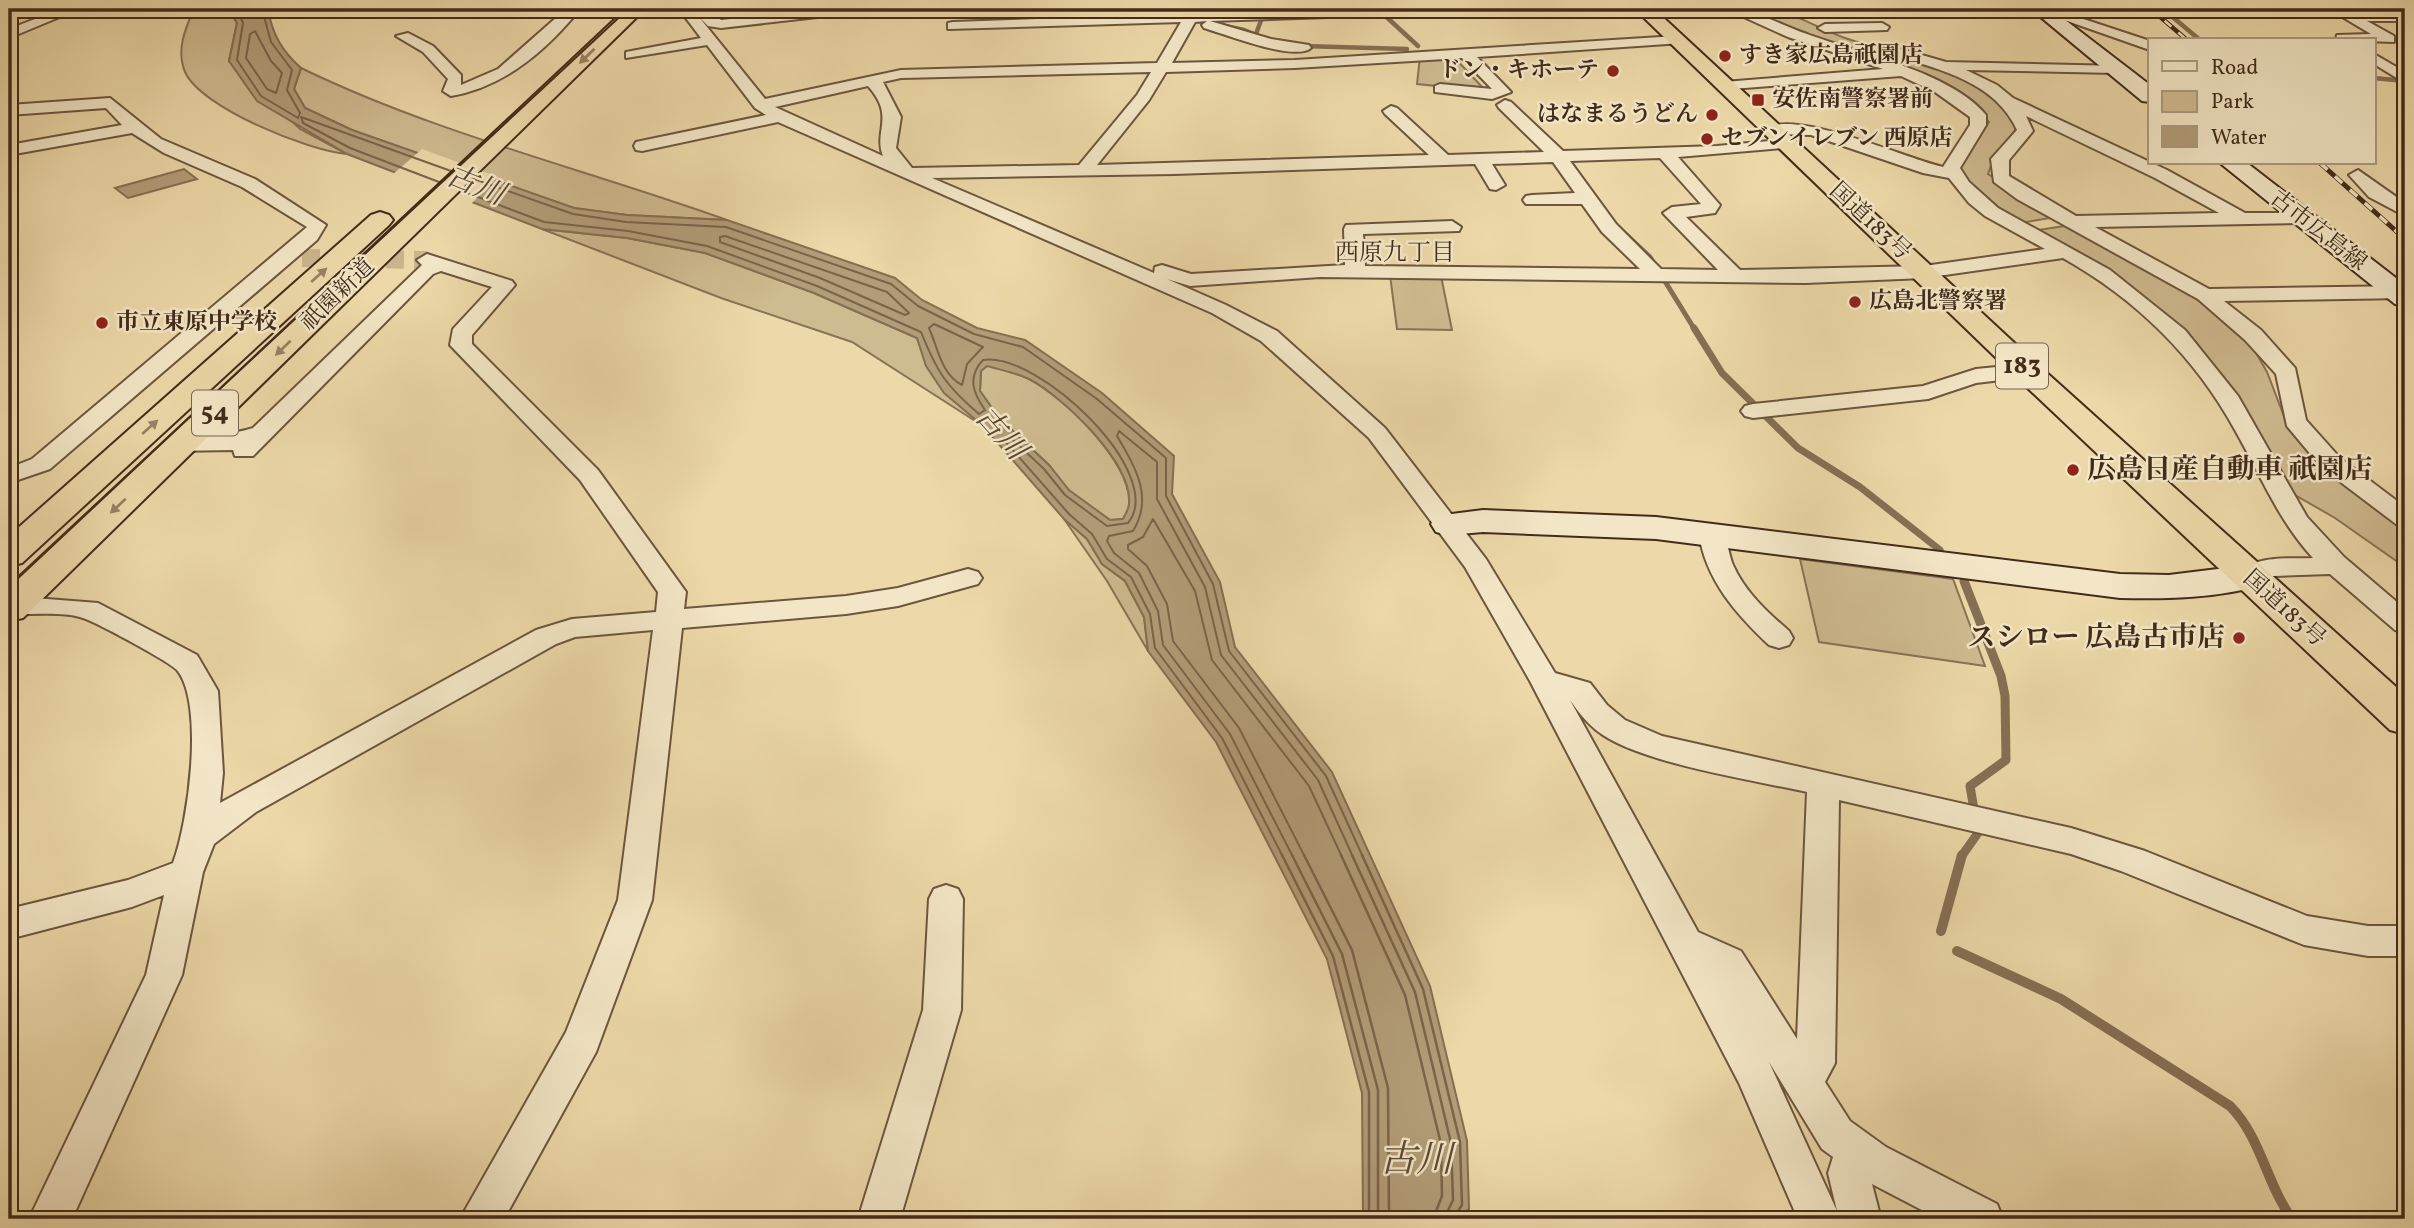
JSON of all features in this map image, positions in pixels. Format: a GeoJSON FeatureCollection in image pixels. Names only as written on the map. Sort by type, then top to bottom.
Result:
{"type":"FeatureCollection","features":[{"type":"Feature","properties":{"kind":"highway","name":"祇園新道"},"geometry":{"type":"LineString","coordinates":[[10,607],[181,446],[608,9]]}},
{"type":"Feature","properties":{"kind":"highway","name":"祇園新道"},"geometry":{"type":"LineString","coordinates":[[427,177],[636,9]]}},
{"type":"Feature","properties":{"kind":"highway","name":"国道183号"},"geometry":{"type":"LineString","coordinates":[[1644,9],[2027,371],[2405,719]]}},
{"type":"Feature","properties":{"kind":"highway","name":"祇園新道"},"geometry":{"type":"LineString","coordinates":[[9,555],[408,211]]}},
{"type":"Feature","properties":{"kind":"main road"},"geometry":{"type":"LineString","coordinates":[[2040,9],[2148,94]]}},
{"type":"Feature","properties":{"kind":"main road","name":"古市広島線"},"geometry":{"type":"LineString","coordinates":[[2233,164],[2403,295]]}},
{"type":"Feature","properties":{"kind":"main road"},"geometry":{"type":"LineString","coordinates":[[1449,524],[1483,521],[1629,527],[1712,534],[2120,586],[2169,587],[2250,577]]}},
{"type":"Feature","properties":{"kind":"street"},"geometry":{"type":"LineString","coordinates":[[9,34],[72,9]]}},
{"type":"Feature","properties":{"kind":"street"},"geometry":{"type":"LineString","coordinates":[[403,36],[428,49],[448,68],[456,78],[451,91],[467,90],[499,78],[573,9]]}},
{"type":"Feature","properties":{"kind":"street"},"geometry":{"type":"LineString","coordinates":[[689,11],[704,13],[713,23],[721,24],[853,9]]}},
{"type":"Feature","properties":{"kind":"street"},"geometry":{"type":"LineString","coordinates":[[947,9],[953,31],[1186,16],[1445,9]]}},
{"type":"Feature","properties":{"kind":"street"},"geometry":{"type":"LineString","coordinates":[[1734,9],[1813,41],[1908,72],[1965,103],[1978,115],[1978,125],[1951,168],[1974,200],[2066,252],[2157,315],[2187,342],[2211,373],[2255,444],[2297,521],[2334,565],[2405,623]]}},
{"type":"Feature","properties":{"kind":"street"},"geometry":{"type":"LineString","coordinates":[[1780,9],[1825,28],[1937,64],[1981,84],[2009,102],[2161,174],[2241,219]]}},
{"type":"Feature","properties":{"kind":"street"},"geometry":{"type":"LineString","coordinates":[[2040,9],[2148,45]]}},
{"type":"Feature","properties":{"kind":"street"},"geometry":{"type":"LineString","coordinates":[[2336,9],[2389,39],[2376,39]]}},
{"type":"Feature","properties":{"kind":"street"},"geometry":{"type":"LineString","coordinates":[[689,11],[771,111],[904,173],[1220,309],[1269,336],[1377,433],[1449,524],[1477,565],[1545,681],[1755,1074],[1819,1219]]}},
{"type":"Feature","properties":{"kind":"street"},"geometry":{"type":"LineString","coordinates":[[1186,16],[1249,35],[1280,48],[1465,53],[1500,97],[1562,155],[1586,198],[1609,228],[1662,275]]}},
{"type":"Feature","properties":{"kind":"street"},"geometry":{"type":"LineString","coordinates":[[1084,170],[1144,97],[1163,67],[1186,16]]}},
{"type":"Feature","properties":{"kind":"street"},"geometry":{"type":"LineString","coordinates":[[2351,17],[2405,17]]}},
{"type":"Feature","properties":{"kind":"street"},"geometry":{"type":"LineString","coordinates":[[1825,28],[1882,27]]}},
{"type":"Feature","properties":{"kind":"street"},"geometry":{"type":"LineString","coordinates":[[2383,39],[2405,52]]}},
{"type":"Feature","properties":{"kind":"street"},"geometry":{"type":"LineString","coordinates":[[631,55],[713,40]]}},
{"type":"Feature","properties":{"kind":"street"},"geometry":{"type":"LineString","coordinates":[[642,146],[872,81],[936,66],[1163,67],[1295,64],[1677,40]]}},
{"type":"Feature","properties":{"kind":"street"},"geometry":{"type":"LineString","coordinates":[[2376,59],[2405,79]]}},
{"type":"Feature","properties":{"kind":"street"},"geometry":{"type":"LineString","coordinates":[[1937,64],[2116,69]]}},
{"type":"Feature","properties":{"kind":"street"},"geometry":{"type":"LineString","coordinates":[[1724,86],[1908,72]]}},
{"type":"Feature","properties":{"kind":"street"},"geometry":{"type":"LineString","coordinates":[[872,81],[878,86],[893,117],[888,148],[891,156],[903,164],[904,173]]}},
{"type":"Feature","properties":{"kind":"street"},"geometry":{"type":"LineString","coordinates":[[2387,83],[2405,86]]}},
{"type":"Feature","properties":{"kind":"street"},"geometry":{"type":"LineString","coordinates":[[1440,89],[1500,97]]}},
{"type":"Feature","properties":{"kind":"street"},"geometry":{"type":"LineString","coordinates":[[2009,102],[2020,113],[2025,131],[2000,159],[2000,178],[2071,222],[2205,295],[2253,335],[2287,373],[2295,421],[2331,463],[2405,519]]}},
{"type":"Feature","properties":{"kind":"street"},"geometry":{"type":"LineString","coordinates":[[9,110],[110,103],[132,128],[160,148],[239,179],[317,225],[293,258],[41,464],[9,476]]}},
{"type":"Feature","properties":{"kind":"street"},"geometry":{"type":"LineString","coordinates":[[1391,111],[1443,159]]}},
{"type":"Feature","properties":{"kind":"street"},"geometry":{"type":"LineString","coordinates":[[9,150],[132,128]]}},
{"type":"Feature","properties":{"kind":"street"},"geometry":{"type":"LineString","coordinates":[[904,173],[1717,151],[1812,130],[1859,147],[1954,174]]}},
{"type":"Feature","properties":{"kind":"street"},"geometry":{"type":"LineString","coordinates":[[1664,152],[1711,205],[1709,209],[1672,213],[1735,276]]}},
{"type":"Feature","properties":{"kind":"street"},"geometry":{"type":"LineString","coordinates":[[1480,158],[1496,185]]}},
{"type":"Feature","properties":{"kind":"street"},"geometry":{"type":"LineString","coordinates":[[2358,175],[2375,193],[2405,211]]}},
{"type":"Feature","properties":{"kind":"street"},"geometry":{"type":"LineString","coordinates":[[1532,200],[1586,198]]}},
{"type":"Feature","properties":{"kind":"street"},"geometry":{"type":"LineString","coordinates":[[2020,227],[2061,220],[2071,222],[2300,217]]}},
{"type":"Feature","properties":{"kind":"street"},"geometry":{"type":"LineString","coordinates":[[1355,271],[1353,229],[1452,227]]}},
{"type":"Feature","properties":{"kind":"street"},"geometry":{"type":"LineString","coordinates":[[1103,260],[1120,259],[1189,280],[1268,273],[1355,271],[1735,276],[1924,272],[2066,252]]}},
{"type":"Feature","properties":{"kind":"street"},"geometry":{"type":"LineString","coordinates":[[244,451],[434,262],[505,285],[461,334],[461,345],[589,475],[672,592],[635,900],[582,1040],[481,1219]]}},
{"type":"Feature","properties":{"kind":"street"},"geometry":{"type":"LineString","coordinates":[[2205,295],[2403,295]]}},
{"type":"Feature","properties":{"kind":"street"},"geometry":{"type":"LineString","coordinates":[[1759,410],[1928,392],[1947,383],[1988,372],[2027,371]]}},
{"type":"Feature","properties":{"kind":"street"},"geometry":{"type":"LineString","coordinates":[[181,446],[232,443],[263,433]]}},
{"type":"Feature","properties":{"kind":"street"},"geometry":{"type":"LineString","coordinates":[[1712,534],[1713,552],[1749,612],[1779,638]]}},
{"type":"Feature","properties":{"kind":"street"},"geometry":{"type":"LineString","coordinates":[[2250,577],[2269,568],[2334,565]]}},
{"type":"Feature","properties":{"kind":"street"},"geometry":{"type":"LineString","coordinates":[[200,836],[244,803],[546,637],[572,628],[859,603],[898,597],[968,578]]}},
{"type":"Feature","properties":{"kind":"street"},"geometry":{"type":"LineString","coordinates":[[10,607],[88,609],[187,662],[203,691],[207,773],[200,836],[186,872],[164,975],[50,1219]]}},
{"type":"Feature","properties":{"kind":"street"},"geometry":{"type":"LineString","coordinates":[[1545,681],[1579,690],[1596,716],[1626,736],[1823,785],[2071,841],[2119,856],[2305,930],[2368,941],[2405,940]]}},
{"type":"Feature","properties":{"kind":"street"},"geometry":{"type":"LineString","coordinates":[[1802,1080],[1816,1063],[1823,785]]}},
{"type":"Feature","properties":{"kind":"street"},"geometry":{"type":"LineString","coordinates":[[9,924],[132,893],[186,872]]}},
{"type":"Feature","properties":{"kind":"street"},"geometry":{"type":"LineString","coordinates":[[879,1219],[942,1010],[946,899]]}},
{"type":"Feature","properties":{"kind":"street"},"geometry":{"type":"LineString","coordinates":[[1685,943],[1728,962],[1836,1135],[1871,1161],[1982,1219]]}},
{"type":"Feature","properties":{"kind":"street"},"geometry":{"type":"LineString","coordinates":[[1855,1149],[1849,1174],[1860,1219]]}},
{"type":"Feature","properties":{"kind":"green space"},"geometry":{"type":"Polygon","coordinates":[[[1765,8],[1782,11],[1848,39],[1941,68],[1984,90],[2018,123],[1988,174],[2056,217],[2020,223],[1977,199],[1963,182],[1960,167],[1989,122],[1974,104],[1740,9],[1765,8]]]}},
{"type":"Feature","properties":{"kind":"green space"},"geometry":{"type":"Polygon","coordinates":[[[194,9],[229,9],[237,23],[229,61],[300,129],[347,154],[308,145],[258,125],[212,100],[195,86],[185,72],[181,56],[185,32],[194,9]]]}},
{"type":"Feature","properties":{"kind":"green space"},"geometry":{"type":"Polygon","coordinates":[[[1451,54],[1486,91],[1417,84],[1420,57],[1451,54]]]}},
{"type":"Feature","properties":{"kind":"green space"},"geometry":{"type":"Polygon","coordinates":[[[301,68],[458,132],[727,220],[627,215],[574,208],[352,130],[305,108],[294,89],[301,68]]]}},
{"type":"Feature","properties":{"kind":"green space"},"geometry":{"type":"Polygon","coordinates":[[[2071,225],[2201,299],[2247,337],[2267,372],[2287,424],[2381,512],[2405,527],[2405,567],[2335,518],[2288,491],[2254,423],[2196,342],[2105,270],[2038,230],[2071,225]]]}},
{"type":"Feature","properties":{"kind":"green space"},"geometry":{"type":"Polygon","coordinates":[[[542,229],[627,238],[705,253],[814,293],[917,338],[928,366],[942,388],[983,426],[852,342],[721,298],[542,229]]]}},
{"type":"Feature","properties":{"kind":"green space"},"geometry":{"type":"Polygon","coordinates":[[[1390,275],[1441,276],[1452,330],[1397,329],[1390,275]]]}},
{"type":"Feature","properties":{"kind":"green space"},"geometry":{"type":"Polygon","coordinates":[[[988,365],[1024,377],[1043,388],[1060,400],[1093,432],[1120,470],[1127,488],[1129,506],[1123,519],[1110,520],[1068,490],[1049,465],[1000,419],[980,391],[981,371],[988,365]]]}},
{"type":"Feature","properties":{"kind":"green space"},"geometry":{"type":"Polygon","coordinates":[[[1064,519],[1087,539],[1102,564],[1125,581],[1144,617],[1148,651],[1107,581],[1064,519]]]}},
{"type":"Feature","properties":{"kind":"green space"},"geometry":{"type":"Polygon","coordinates":[[[1800,559],[1953,579],[1985,666],[1819,642],[1800,559]]]}},
{"type":"Feature","properties":{"kind":"water","name":"古川"},"geometry":{"type":"Polygon","coordinates":[[[229,9],[268,9],[279,42],[301,68],[294,89],[305,108],[352,130],[574,208],[627,215],[727,220],[895,278],[922,300],[977,328],[1025,340],[1102,393],[1174,456],[1172,494],[1220,582],[1235,647],[1332,772],[1430,986],[1467,1141],[1469,1209],[1456,1219],[1363,1219],[1362,1093],[1327,959],[1216,742],[1148,651],[1144,617],[1125,581],[1102,564],[1087,539],[1064,519],[983,426],[944,393],[926,366],[917,338],[814,293],[705,253],[627,238],[542,229],[347,154],[257,101],[229,61],[237,23],[229,9]],[[987,366],[981,371],[980,391],[1000,419],[1049,465],[1069,490],[1110,520],[1123,519],[1129,506],[1127,488],[1120,470],[1093,432],[1043,388],[1014,373],[987,366]]]}},
{"type":"Feature","properties":{"kind":"water"},"geometry":{"type":"Polygon","coordinates":[[[184,169],[197,179],[128,198],[115,188],[184,169]]]}},
{"type":"Feature","properties":{"kind":"pier"},"geometry":{"type":"Polygon","coordinates":[[[422,149],[498,177],[470,205],[392,175],[422,149]]]}},
{"type":"Feature","properties":{"kind":"waterway"},"geometry":{"type":"LineString","coordinates":[[2163,9],[2198,38]]}},
{"type":"Feature","properties":{"kind":"waterway"},"geometry":{"type":"LineString","coordinates":[[1381,12],[1418,46]]}},
{"type":"Feature","properties":{"kind":"waterway"},"geometry":{"type":"LineString","coordinates":[[1256,34],[1263,15]]}},
{"type":"Feature","properties":{"kind":"waterway"},"geometry":{"type":"LineString","coordinates":[[1196,20],[1244,30],[1266,39]]}},
{"type":"Feature","properties":{"kind":"waterway"},"geometry":{"type":"LineString","coordinates":[[1302,46],[1407,49]]}},
{"type":"Feature","properties":{"kind":"waterway"},"geometry":{"type":"LineString","coordinates":[[2376,78],[2405,81]]}},
{"type":"Feature","properties":{"kind":"waterway"},"geometry":{"type":"LineString","coordinates":[[1618,227],[1650,257],[1695,330]]}},
{"type":"Feature","properties":{"kind":"waterway"},"geometry":{"type":"LineString","coordinates":[[1694,328],[1722,373],[1798,448],[1860,487],[1940,550]]}},
{"type":"Feature","properties":{"kind":"waterway"},"geometry":{"type":"LineString","coordinates":[[1962,856],[1978,833],[1970,786],[2006,760],[2005,696],[2001,676],[1964,581]]}},
{"type":"Feature","properties":{"kind":"waterway"},"geometry":{"type":"LineString","coordinates":[[1941,931],[1962,856]]}},
{"type":"Feature","properties":{"kind":"waterway"},"geometry":{"type":"LineString","coordinates":[[1957,951],[2061,999],[2230,1106],[2249,1132],[2292,1219]]}},
{"type":"Feature","properties":{"kind":"tunnel"},"geometry":{"type":"LineString","coordinates":[[302,258],[427,260]]}},
{"type":"Feature","properties":{"kind":"tram line"},"geometry":{"type":"LineString","coordinates":[[9,585],[628,9]]}},
{"type":"Feature","properties":{"kind":"railway"},"geometry":{"type":"LineString","coordinates":[[2151,9],[2185,38]]}},
{"type":"Feature","properties":{"kind":"railway"},"geometry":{"type":"LineString","coordinates":[[2321,164],[2405,239]]}},
{"type":"Feature","properties":{"kind":"place","name":"すき家広島祇園店"},"geometry":{"type":"Point","coordinates":[1725,56]}},
{"type":"Feature","properties":{"kind":"place","name":"ドン・キホーテ"},"geometry":{"type":"Point","coordinates":[1613,71]}},
{"type":"Feature","properties":{"kind":"place","name":"安佐南警察署前"},"geometry":{"type":"Point","coordinates":[1758,100]}},
{"type":"Feature","properties":{"kind":"place","name":"はなまるうどん"},"geometry":{"type":"Point","coordinates":[1712,115]}},
{"type":"Feature","properties":{"kind":"place","name":"セブンイレブン 西原店"},"geometry":{"type":"Point","coordinates":[1707,139]}},
{"type":"Feature","properties":{"kind":"place","name":"広島北警察署"},"geometry":{"type":"Point","coordinates":[1855,302]}},
{"type":"Feature","properties":{"kind":"place","name":"市立東原中学校"},"geometry":{"type":"Point","coordinates":[102,323]}},
{"type":"Feature","properties":{"kind":"place","name":"広島日産自動車 祇園店"},"geometry":{"type":"Point","coordinates":[2073,470]}},
{"type":"Feature","properties":{"kind":"place","name":"スシロー 広島古市店"},"geometry":{"type":"Point","coordinates":[2239,638]}},
{"type":"Feature","properties":{"kind":"district","name":"西原九丁目"},"geometry":{"type":"Point","coordinates":[1395,254]}}]}
